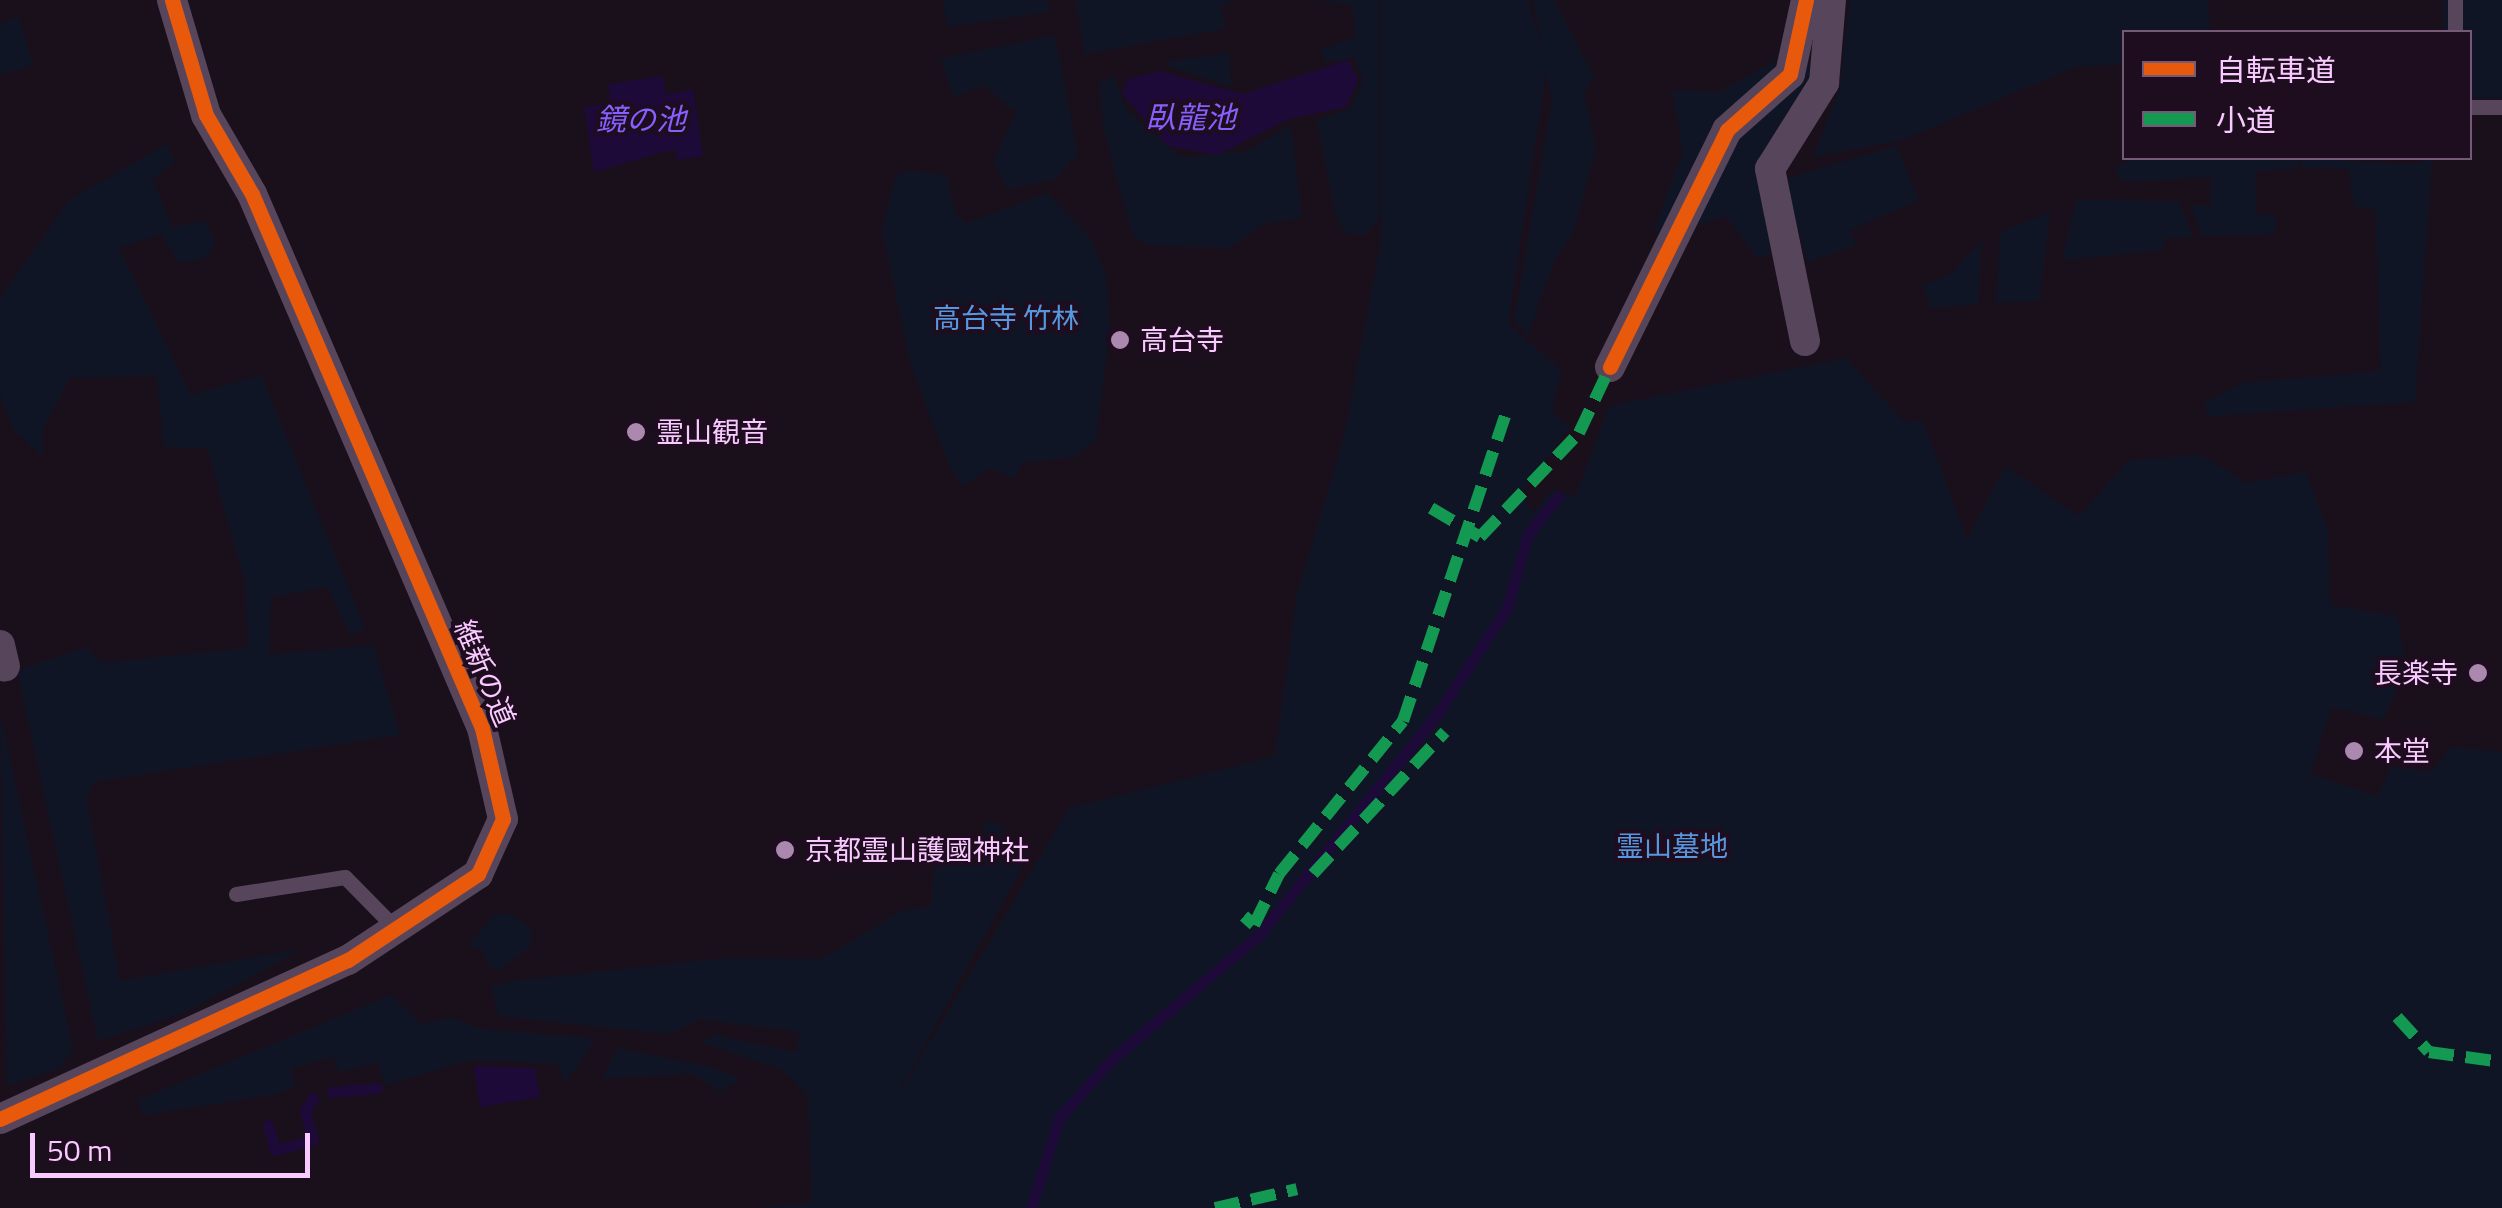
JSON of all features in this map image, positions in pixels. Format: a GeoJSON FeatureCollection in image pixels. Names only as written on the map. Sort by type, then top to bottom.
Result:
{"type":"FeatureCollection","features":[{"type":"Feature","properties":{"kind":"street","name":"維新の道"},"geometry":{"type":"LineString","coordinates":[[0,1119],[397,930],[490,860],[503,819],[496,767],[252,194],[206,115],[172,0]]}},
{"type":"Feature","properties":{"kind":"street"},"geometry":{"type":"LineString","coordinates":[[1610,368],[1727,130],[1790,74],[1806,0]]}},
{"type":"Feature","properties":{"kind":"street"},"geometry":{"type":"LineString","coordinates":[[1805,341],[1770,169],[1824,83],[1831,0]]}},
{"type":"Feature","properties":{"kind":"lane"},"geometry":{"type":"LineString","coordinates":[[2455,30],[2456,0]]}},
{"type":"Feature","properties":{"kind":"lane"},"geometry":{"type":"LineString","coordinates":[[2472,107],[2502,107]]}},
{"type":"Feature","properties":{"kind":"lane"},"geometry":{"type":"LineString","coordinates":[[236,894],[344,870],[397,930]]}},
{"type":"Feature","properties":{"kind":"green space"},"geometry":{"type":"Polygon","coordinates":[[[943,0],[1047,0],[1049,12],[947,27],[943,0]]]}},
{"type":"Feature","properties":{"kind":"green space"},"geometry":{"type":"Polygon","coordinates":[[[1075,0],[1231,3],[1221,5],[1225,29],[1085,54],[1075,0]]]}},
{"type":"Feature","properties":{"kind":"green space"},"geometry":{"type":"Polygon","coordinates":[[[1314,0],[1378,0],[1379,218],[1365,236],[1344,232],[1336,216],[1317,121],[1352,107],[1363,80],[1355,58],[1326,62],[1320,50],[1356,37],[1352,5],[1314,0]]]}},
{"type":"Feature","properties":{"kind":"green space","name":"霊山墓地"},"geometry":{"type":"Polygon","coordinates":[[[1380,0],[1528,0],[1547,66],[1508,324],[1561,370],[1552,412],[1570,426],[1521,495],[1534,511],[1553,489],[1575,497],[1609,406],[1846,358],[1904,422],[1923,421],[1967,539],[2005,466],[2079,516],[2128,461],[2200,454],[2247,483],[2306,472],[2328,531],[2330,605],[2397,616],[2407,669],[2383,719],[2332,707],[2310,774],[2378,796],[2391,767],[2432,772],[2451,747],[2502,752],[2502,1208],[758,1208],[812,1203],[808,1096],[783,1070],[701,1042],[715,1035],[797,1052],[799,1032],[699,1019],[671,1034],[498,1016],[492,986],[513,981],[726,958],[822,959],[901,911],[931,906],[934,866],[980,865],[985,821],[1001,824],[1007,852],[1031,851],[884,1119],[1069,808],[1275,756],[1297,594],[1344,437],[1381,241],[1380,0]]]}},
{"type":"Feature","properties":{"kind":"green space"},"geometry":{"type":"Polygon","coordinates":[[[1533,0],[1554,0],[1594,76],[1584,92],[1596,148],[1574,232],[1553,262],[1528,336],[1514,321],[1552,100],[1533,0]]]}},
{"type":"Feature","properties":{"kind":"green space"},"geometry":{"type":"Polygon","coordinates":[[[1850,0],[2208,0],[2210,30],[2122,30],[2122,64],[2076,67],[1902,140],[1813,157],[1839,91],[1850,0]]]}},
{"type":"Feature","properties":{"kind":"green space"},"geometry":{"type":"Polygon","coordinates":[[[2443,0],[2502,0],[2502,98],[2472,98],[2472,30],[2443,30],[2443,0]]]}},
{"type":"Feature","properties":{"kind":"green space"},"geometry":{"type":"Polygon","coordinates":[[[19,17],[33,65],[0,75],[0,23],[19,17]]]}},
{"type":"Feature","properties":{"kind":"green space"},"geometry":{"type":"Polygon","coordinates":[[[1055,35],[1078,154],[1054,180],[1007,189],[994,161],[1016,112],[984,85],[954,97],[940,59],[1055,35]]]}},
{"type":"Feature","properties":{"kind":"green space"},"geometry":{"type":"Polygon","coordinates":[[[1229,52],[1231,87],[1168,66],[1168,62],[1229,52]]]}},
{"type":"Feature","properties":{"kind":"green space"},"geometry":{"type":"Polygon","coordinates":[[[1778,59],[1780,72],[1804,60],[1815,67],[1761,182],[1771,255],[1756,256],[1726,216],[1662,237],[1654,230],[1683,152],[1672,90],[1720,92],[1778,59]]]}},
{"type":"Feature","properties":{"kind":"green space"},"geometry":{"type":"Polygon","coordinates":[[[1114,76],[1126,109],[1181,158],[1247,151],[1291,125],[1302,218],[1264,224],[1229,248],[1147,245],[1132,234],[1104,131],[1099,83],[1114,76]]]}},
{"type":"Feature","properties":{"kind":"green space"},"geometry":{"type":"Polygon","coordinates":[[[167,144],[175,162],[152,179],[172,227],[207,221],[215,245],[206,258],[179,263],[161,234],[119,248],[191,395],[261,375],[365,629],[350,634],[328,587],[271,597],[269,655],[373,645],[400,735],[93,782],[87,800],[120,981],[302,949],[184,1013],[98,1041],[17,670],[86,647],[102,663],[248,648],[245,582],[207,448],[164,447],[157,376],[70,378],[43,429],[42,457],[13,429],[0,393],[0,299],[69,200],[167,144]]]}},
{"type":"Feature","properties":{"kind":"green space"},"geometry":{"type":"Polygon","coordinates":[[[1896,146],[1919,200],[1850,230],[1856,245],[1807,262],[1785,179],[1896,146]]]}},
{"type":"Feature","properties":{"kind":"green space"},"geometry":{"type":"Polygon","coordinates":[[[2129,160],[2297,160],[2298,169],[2255,171],[2256,214],[2275,215],[2275,234],[2202,236],[2191,206],[2211,206],[2211,177],[2123,182],[2115,168],[2129,160]]]}},
{"type":"Feature","properties":{"kind":"green space"},"geometry":{"type":"Polygon","coordinates":[[[2300,160],[2411,165],[2432,160],[2415,402],[2209,416],[2204,403],[2242,383],[2381,371],[2375,210],[2354,206],[2349,169],[2301,168],[2300,160]]]}},
{"type":"Feature","properties":{"kind":"green space","name":"高台寺 竹林"},"geometry":{"type":"Polygon","coordinates":[[[909,171],[947,175],[956,214],[967,223],[1048,193],[1091,239],[1106,275],[1110,330],[1096,440],[1074,457],[1023,463],[1014,478],[988,468],[964,486],[951,470],[911,365],[882,230],[896,175],[909,171]]]}},
{"type":"Feature","properties":{"kind":"green space"},"geometry":{"type":"Polygon","coordinates":[[[2076,200],[2179,201],[2193,237],[2164,238],[2163,250],[2062,260],[2076,200]]]}},
{"type":"Feature","properties":{"kind":"green space"},"geometry":{"type":"Polygon","coordinates":[[[2050,212],[2039,301],[1996,303],[2000,233],[2050,212]]]}},
{"type":"Feature","properties":{"kind":"green space"},"geometry":{"type":"Polygon","coordinates":[[[1982,240],[1978,304],[1931,308],[1922,285],[1948,276],[1982,240]]]}},
{"type":"Feature","properties":{"kind":"green space"},"geometry":{"type":"Polygon","coordinates":[[[0,713],[73,1049],[60,1068],[7,1086],[0,713]]]}},
{"type":"Feature","properties":{"kind":"green space"},"geometry":{"type":"Polygon","coordinates":[[[512,914],[530,929],[532,945],[499,970],[489,967],[482,949],[468,946],[493,915],[512,914]]]}},
{"type":"Feature","properties":{"kind":"green space"},"geometry":{"type":"Polygon","coordinates":[[[391,995],[422,1024],[453,1018],[481,1029],[596,1039],[565,1083],[557,1064],[471,1060],[385,1085],[378,1063],[339,1072],[333,1057],[291,1069],[295,1087],[277,1094],[144,1115],[140,1108],[138,1100],[391,995]]]}},
{"type":"Feature","properties":{"kind":"green space"},"geometry":{"type":"Polygon","coordinates":[[[617,1048],[710,1067],[740,1078],[720,1092],[694,1074],[602,1078],[617,1048]]]}},
{"type":"Feature","properties":{"kind":"water","name":"臥龍池"},"geometry":{"type":"Polygon","coordinates":[[[1348,60],[1358,80],[1346,107],[1289,119],[1217,155],[1167,146],[1122,94],[1128,79],[1159,71],[1243,94],[1348,60]]]}},
{"type":"Feature","properties":{"kind":"water","name":"鏡の池"},"geometry":{"type":"Polygon","coordinates":[[[663,76],[666,94],[693,90],[703,156],[677,160],[675,149],[594,172],[584,107],[611,103],[608,84],[663,76]]]}},
{"type":"Feature","properties":{"kind":"water"},"geometry":{"type":"Polygon","coordinates":[[[474,1066],[535,1068],[540,1097],[480,1107],[474,1066]]]}},
{"type":"Feature","properties":{"kind":"waterway"},"geometry":{"type":"LineString","coordinates":[[1031,1208],[1059,1118],[1111,1060],[1259,935],[1436,716],[1507,608],[1528,534],[1558,496]]}},
{"type":"Feature","properties":{"kind":"waterway"},"geometry":{"type":"LineString","coordinates":[[332,1092],[377,1088]]}},
{"type":"Feature","properties":{"kind":"waterway"},"geometry":{"type":"LineString","coordinates":[[268,1125],[275,1150],[313,1140],[305,1111],[313,1098]]}},
{"type":"Feature","properties":{"kind":"marked path"},"geometry":{"type":"LineString","coordinates":[[1431,508],[1480,537],[1579,433],[1610,367]]}},
{"type":"Feature","properties":{"kind":"marked path"},"geometry":{"type":"LineString","coordinates":[[1244,916],[1254,925],[1279,874],[1403,721],[1505,416]]}},
{"type":"Feature","properties":{"kind":"marked path"},"geometry":{"type":"LineString","coordinates":[[1313,874],[1445,732]]}},
{"type":"Feature","properties":{"kind":"marked path"},"geometry":{"type":"LineString","coordinates":[[2397,1017],[2429,1052],[2502,1062]]}},
{"type":"Feature","properties":{"kind":"marked path"},"geometry":{"type":"LineString","coordinates":[[1215,1208],[1297,1189]]}},
{"type":"Feature","properties":{"kind":"cycle path"},"geometry":{"type":"LineString","coordinates":[[0,1119],[348,960],[478,874],[503,819],[482,728],[252,194],[206,115],[172,0]]}},
{"type":"Feature","properties":{"kind":"cycle path"},"geometry":{"type":"LineString","coordinates":[[1610,367],[1727,130],[1790,74],[1806,0]]}},
{"type":"Feature","properties":{"kind":"place","name":"高台寺"},"geometry":{"type":"Point","coordinates":[1120,340]}},
{"type":"Feature","properties":{"kind":"place","name":"霊山観音"},"geometry":{"type":"Point","coordinates":[636,432]}},
{"type":"Feature","properties":{"kind":"place","name":"長楽寺"},"geometry":{"type":"Point","coordinates":[2478,673]}},
{"type":"Feature","properties":{"kind":"place","name":"本堂"},"geometry":{"type":"Point","coordinates":[2354,751]}},
{"type":"Feature","properties":{"kind":"place","name":"京都霊山護國神社"},"geometry":{"type":"Point","coordinates":[785,850]}}]}
